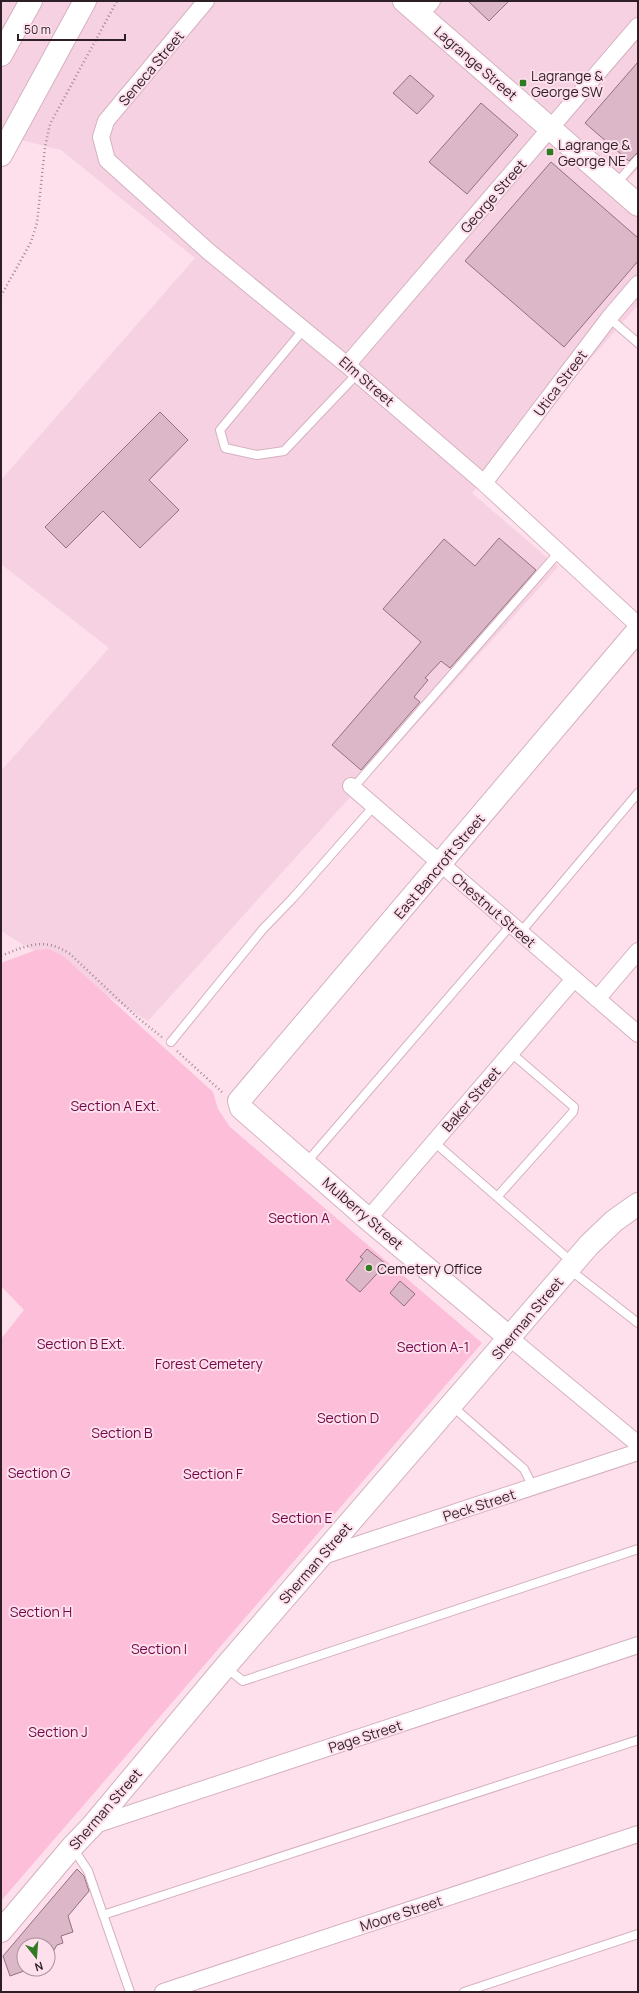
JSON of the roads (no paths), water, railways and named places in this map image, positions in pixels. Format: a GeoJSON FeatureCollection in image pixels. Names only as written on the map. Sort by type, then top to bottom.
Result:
{"type":"FeatureCollection","features":[{"type":"Feature","properties":{"kind":"street"},"geometry":{"type":"LineString","coordinates":[[1,55],[31,1]]}},
{"type":"Feature","properties":{"kind":"street"},"geometry":{"type":"LineString","coordinates":[[2,152],[12,116],[75,1]]}},
{"type":"Feature","properties":{"kind":"street"},"geometry":{"type":"LineString","coordinates":[[2,152],[85,1]]}},
{"type":"Feature","properties":{"kind":"street","name":"Seneca Street"},"geometry":{"type":"LineString","coordinates":[[101,137],[106,121],[206,1]]}},
{"type":"Feature","properties":{"kind":"street","name":"Lagrange Street"},"geometry":{"type":"LineString","coordinates":[[404,1],[426,8],[551,128],[638,205]]}},
{"type":"Feature","properties":{"kind":"street","name":"George Street"},"geometry":{"type":"LineString","coordinates":[[352,369],[551,128],[638,26]]}},
{"type":"Feature","properties":{"kind":"street","name":"Elm Street"},"geometry":{"type":"LineString","coordinates":[[101,137],[107,160],[208,251],[352,369],[484,483],[638,625]]}},
{"type":"Feature","properties":{"kind":"street","name":"Utica Street"},"geometry":{"type":"LineString","coordinates":[[484,483],[609,318],[638,284]]}},
{"type":"Feature","properties":{"kind":"street","name":"East Bancroft Street"},"geometry":{"type":"LineString","coordinates":[[231,1097],[441,865],[638,630]]}},
{"type":"Feature","properties":{"kind":"street","name":"Chestnut Street"},"geometry":{"type":"LineString","coordinates":[[352,787],[638,1034]]}},
{"type":"Feature","properties":{"kind":"street"},"geometry":{"type":"LineString","coordinates":[[597,999],[638,952]]}},
{"type":"Feature","properties":{"kind":"street","name":"Baker Street"},"geometry":{"type":"LineString","coordinates":[[368,1219],[574,979]]}},
{"type":"Feature","properties":{"kind":"street","name":"Mulberry Street"},"geometry":{"type":"LineString","coordinates":[[231,1097],[241,1108],[306,1163],[368,1219],[638,1444]]}},
{"type":"Feature","properties":{"kind":"street","name":"Sherman Street"},"geometry":{"type":"LineString","coordinates":[[1,1931],[72,1847],[92,1826],[225,1667],[571,1266],[614,1221],[638,1204]]}},
{"type":"Feature","properties":{"kind":"street","name":"Peck Street"},"geometry":{"type":"LineString","coordinates":[[319,1558],[638,1452]]}},
{"type":"Feature","properties":{"kind":"street","name":"Page Street"},"geometry":{"type":"LineString","coordinates":[[92,1826],[638,1646]]}},
{"type":"Feature","properties":{"kind":"street","name":"Moore Street"},"geometry":{"type":"LineString","coordinates":[[163,1992],[638,1834]]}},
{"type":"Feature","properties":{"kind":"lane"},"geometry":{"type":"LineString","coordinates":[[615,185],[638,159]]}},
{"type":"Feature","properties":{"kind":"lane"},"geometry":{"type":"LineString","coordinates":[[609,318],[638,343]]}},
{"type":"Feature","properties":{"kind":"lane"},"geometry":{"type":"LineString","coordinates":[[304,329],[220,430],[225,448],[257,455],[284,451],[352,369]]}},
{"type":"Feature","properties":{"kind":"lane"},"geometry":{"type":"LineString","coordinates":[[352,787],[559,552]]}},
{"type":"Feature","properties":{"kind":"lane"},"geometry":{"type":"LineString","coordinates":[[306,1163],[638,792]]}},
{"type":"Feature","properties":{"kind":"lane"},"geometry":{"type":"LineString","coordinates":[[171,1044],[263,929],[293,898],[374,806]]}},
{"type":"Feature","properties":{"kind":"lane"},"geometry":{"type":"LineString","coordinates":[[498,1197],[573,1112],[574,1107],[510,1052]]}},
{"type":"Feature","properties":{"kind":"lane"},"geometry":{"type":"LineString","coordinates":[[434,1142],[498,1197],[571,1266],[638,1323]]}},
{"type":"Feature","properties":{"kind":"lane"},"geometry":{"type":"LineString","coordinates":[[451,1406],[524,1469],[533,1487]]}},
{"type":"Feature","properties":{"kind":"lane"},"geometry":{"type":"LineString","coordinates":[[225,1667],[243,1681],[638,1550]]}},
{"type":"Feature","properties":{"kind":"lane"},"geometry":{"type":"LineString","coordinates":[[103,1915],[638,1740]]}},
{"type":"Feature","properties":{"kind":"lane"},"geometry":{"type":"LineString","coordinates":[[72,1847],[88,1870],[130,1992]]}},
{"type":"Feature","properties":{"kind":"lane"},"geometry":{"type":"LineString","coordinates":[[464,1992],[638,1934]]}},
{"type":"Feature","properties":{"kind":"place","name":"Lagrange & George SW"},"geometry":{"type":"Point","coordinates":[523,83]}},
{"type":"Feature","properties":{"kind":"place","name":"Lagrange & George NE"},"geometry":{"type":"Point","coordinates":[550,152]}},
{"type":"Feature","properties":{"kind":"place","name":"Cemetery Office"},"geometry":{"type":"Point","coordinates":[369,1268]}},
{"type":"Feature","properties":{"kind":"park label","name":"Section A Ext."},"geometry":{"type":"Point","coordinates":[115,1105]}},
{"type":"Feature","properties":{"kind":"park label","name":"Section A"},"geometry":{"type":"Point","coordinates":[299,1217]}},
{"type":"Feature","properties":{"kind":"park label","name":"Section B Ext."},"geometry":{"type":"Point","coordinates":[81,1343]}},
{"type":"Feature","properties":{"kind":"park label","name":"Section A-1"},"geometry":{"type":"Point","coordinates":[433,1346]}},
{"type":"Feature","properties":{"kind":"park label","name":"Forest Cemetery"},"geometry":{"type":"Point","coordinates":[209,1363]}},
{"type":"Feature","properties":{"kind":"park label","name":"Section D"},"geometry":{"type":"Point","coordinates":[348,1417]}},
{"type":"Feature","properties":{"kind":"park label","name":"Section B"},"geometry":{"type":"Point","coordinates":[122,1432]}},
{"type":"Feature","properties":{"kind":"park label","name":"Section G"},"geometry":{"type":"Point","coordinates":[39,1472]}},
{"type":"Feature","properties":{"kind":"park label","name":"Section F"},"geometry":{"type":"Point","coordinates":[213,1473]}},
{"type":"Feature","properties":{"kind":"park label","name":"Section E"},"geometry":{"type":"Point","coordinates":[302,1517]}},
{"type":"Feature","properties":{"kind":"park label","name":"Section H"},"geometry":{"type":"Point","coordinates":[41,1611]}},
{"type":"Feature","properties":{"kind":"park label","name":"Section I"},"geometry":{"type":"Point","coordinates":[159,1648]}},
{"type":"Feature","properties":{"kind":"park label","name":"Section J"},"geometry":{"type":"Point","coordinates":[58,1731]}}]}
